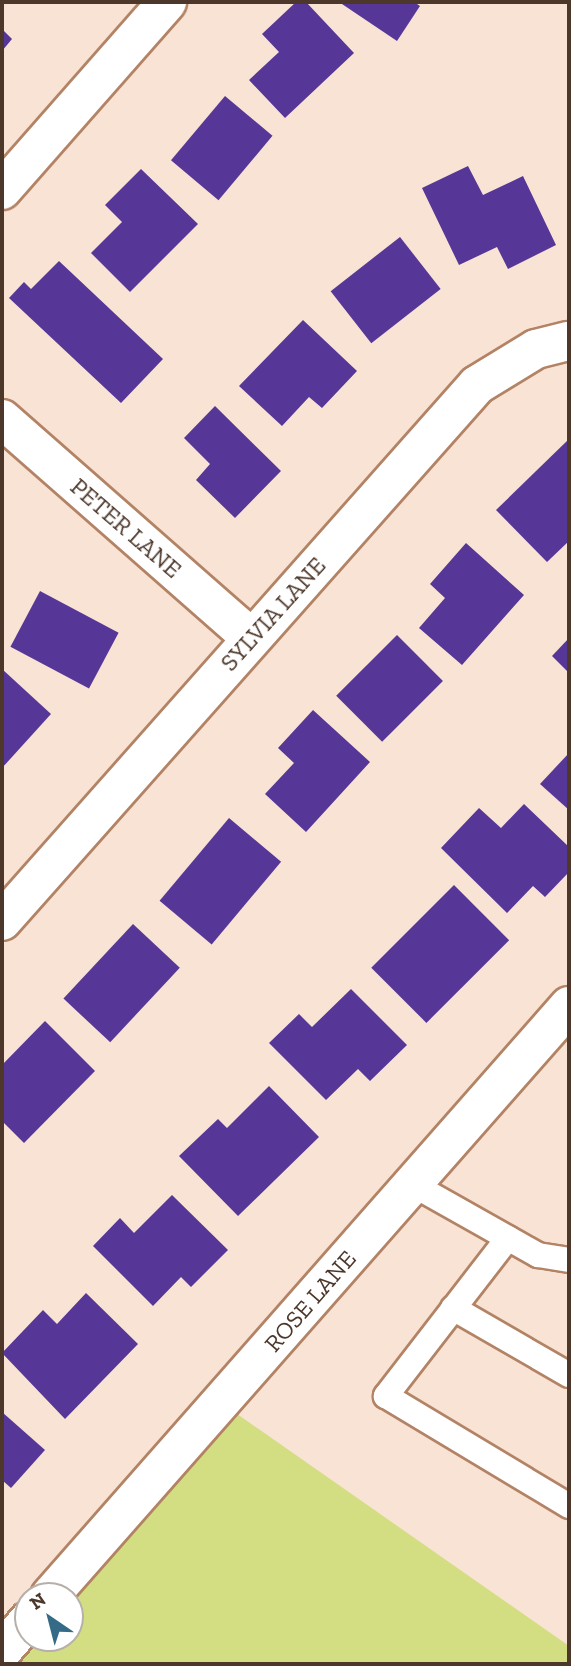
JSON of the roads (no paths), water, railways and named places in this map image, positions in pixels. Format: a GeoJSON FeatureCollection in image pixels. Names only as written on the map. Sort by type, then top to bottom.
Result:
{"type":"FeatureCollection","features":[{"type":"Feature","properties":{"kind":"street"},"geometry":{"type":"LineString","coordinates":[[2,190],[167,2]]}},
{"type":"Feature","properties":{"kind":"street","name":"SYLVIA LANE"},"geometry":{"type":"LineString","coordinates":[[2,920],[477,385],[536,349],[569,341]]}},
{"type":"Feature","properties":{"kind":"street","name":"PETER LANE"},"geometry":{"type":"LineString","coordinates":[[2,419],[251,638]]}},
{"type":"Feature","properties":{"kind":"street","name":"ROSE LANE"},"geometry":{"type":"LineString","coordinates":[[62,1582],[569,1006]]}},
{"type":"Feature","properties":{"kind":"street"},"geometry":{"type":"LineString","coordinates":[[2,1651],[14,1637]]}},
{"type":"Feature","properties":{"kind":"lane"},"geometry":{"type":"LineString","coordinates":[[412,1184],[538,1255],[569,1260]]}},
{"type":"Feature","properties":{"kind":"lane"},"geometry":{"type":"LineString","coordinates":[[508,1238],[386,1396],[569,1506]]}},
{"type":"Feature","properties":{"kind":"lane"},"geometry":{"type":"LineString","coordinates":[[453,1308],[569,1374]]}}]}
